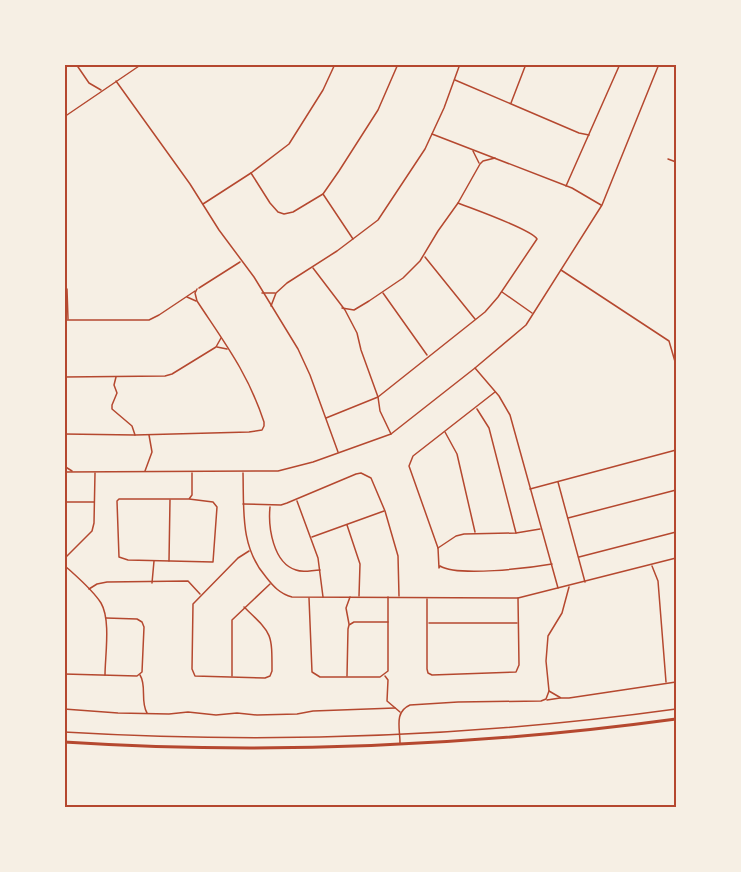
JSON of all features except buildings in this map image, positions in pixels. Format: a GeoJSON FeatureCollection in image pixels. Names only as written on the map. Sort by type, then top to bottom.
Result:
{"type":"FeatureCollection","features":[{"type":"Feature","properties":{"kind":"highway"},"geometry":{"type":"LineString","coordinates":[[64,742],[232,747],[400,744],[525,735],[676,719]]}},
{"type":"Feature","properties":{"kind":"street"},"geometry":{"type":"LineString","coordinates":[[76,64],[89,83],[102,90]]}},
{"type":"Feature","properties":{"kind":"street"},"geometry":{"type":"LineString","coordinates":[[64,117],[142,64]]}},
{"type":"Feature","properties":{"kind":"street"},"geometry":{"type":"LineString","coordinates":[[203,204],[251,173],[293,139],[335,64]]}},
{"type":"Feature","properties":{"kind":"street"},"geometry":{"type":"LineString","coordinates":[[251,173],[274,209],[284,214],[293,212],[323,194],[378,110],[398,64]]}},
{"type":"Feature","properties":{"kind":"street"},"geometry":{"type":"LineString","coordinates":[[262,292],[276,292],[354,240],[378,220],[432,134],[460,64]]}},
{"type":"Feature","properties":{"kind":"street"},"geometry":{"type":"LineString","coordinates":[[511,104],[526,64]]}},
{"type":"Feature","properties":{"kind":"street"},"geometry":{"type":"LineString","coordinates":[[566,187],[620,64]]}},
{"type":"Feature","properties":{"kind":"street"},"geometry":{"type":"LineString","coordinates":[[64,472],[243,472],[290,469],[391,434],[520,331],[533,314],[602,205],[659,64]]}},
{"type":"Feature","properties":{"kind":"street"},"geometry":{"type":"LineString","coordinates":[[455,80],[579,133],[589,135]]}},
{"type":"Feature","properties":{"kind":"street"},"geometry":{"type":"LineString","coordinates":[[116,81],[254,277],[303,359],[338,453]]}},
{"type":"Feature","properties":{"kind":"street"},"geometry":{"type":"LineString","coordinates":[[432,134],[584,193],[602,205]]}},
{"type":"Feature","properties":{"kind":"street"},"geometry":{"type":"LineString","coordinates":[[472,150],[480,164]]}},
{"type":"Feature","properties":{"kind":"street"},"geometry":{"type":"LineString","coordinates":[[350,319],[354,310],[403,278],[425,256],[480,164],[495,158]]}},
{"type":"Feature","properties":{"kind":"street"},"geometry":{"type":"LineString","coordinates":[[668,159],[676,162]]}},
{"type":"Feature","properties":{"kind":"street"},"geometry":{"type":"LineString","coordinates":[[323,194],[354,240]]}},
{"type":"Feature","properties":{"kind":"street"},"geometry":{"type":"LineString","coordinates":[[325,419],[378,397],[476,320],[492,304],[537,239],[535,235],[518,227],[458,203]]}},
{"type":"Feature","properties":{"kind":"street"},"geometry":{"type":"LineString","coordinates":[[425,256],[476,320]]}},
{"type":"Feature","properties":{"kind":"street"},"geometry":{"type":"LineString","coordinates":[[67,289],[66,320],[148,320],[241,261]]}},
{"type":"Feature","properties":{"kind":"street"},"geometry":{"type":"LineString","coordinates":[[312,267],[350,319],[357,333],[378,397],[380,411],[391,434]]}},
{"type":"Feature","properties":{"kind":"street"},"geometry":{"type":"LineString","coordinates":[[561,270],[669,341],[676,365]]}},
{"type":"Feature","properties":{"kind":"street"},"geometry":{"type":"LineString","coordinates":[[64,434],[135,435],[262,430],[264,422],[253,392],[241,367],[197,301],[195,293],[197,289]]}},
{"type":"Feature","properties":{"kind":"street"},"geometry":{"type":"LineString","coordinates":[[271,306],[276,292]]}},
{"type":"Feature","properties":{"kind":"street"},"geometry":{"type":"LineString","coordinates":[[501,292],[533,314]]}},
{"type":"Feature","properties":{"kind":"street"},"geometry":{"type":"LineString","coordinates":[[382,293],[428,356]]}},
{"type":"Feature","properties":{"kind":"street"},"geometry":{"type":"LineString","coordinates":[[185,297],[197,301]]}},
{"type":"Feature","properties":{"kind":"street"},"geometry":{"type":"LineString","coordinates":[[342,308],[354,310]]}},
{"type":"Feature","properties":{"kind":"street"},"geometry":{"type":"LineString","coordinates":[[64,377],[158,377],[172,374],[216,347],[221,337]]}},
{"type":"Feature","properties":{"kind":"street"},"geometry":{"type":"LineString","coordinates":[[216,347],[230,350]]}},
{"type":"Feature","properties":{"kind":"street"},"geometry":{"type":"LineString","coordinates":[[475,368],[510,415],[558,589]]}},
{"type":"Feature","properties":{"kind":"street"},"geometry":{"type":"LineString","coordinates":[[116,376],[114,386],[117,393],[112,409],[132,426],[135,435]]}},
{"type":"Feature","properties":{"kind":"street"},"geometry":{"type":"LineString","coordinates":[[495,392],[413,456],[409,466],[438,549],[439,568],[440,566],[449,569],[516,570],[552,564]]}},
{"type":"Feature","properties":{"kind":"street"},"geometry":{"type":"LineString","coordinates":[[476,408],[489,428],[516,533]]}},
{"type":"Feature","properties":{"kind":"street"},"geometry":{"type":"LineString","coordinates":[[445,432],[457,454],[475,533]]}},
{"type":"Feature","properties":{"kind":"street"},"geometry":{"type":"LineString","coordinates":[[145,472],[152,452],[149,434]]}},
{"type":"Feature","properties":{"kind":"street"},"geometry":{"type":"LineString","coordinates":[[530,489],[676,450],[676,458]]}},
{"type":"Feature","properties":{"kind":"street"},"geometry":{"type":"LineString","coordinates":[[64,466],[72,472]]}},
{"type":"Feature","properties":{"kind":"street"},"geometry":{"type":"LineString","coordinates":[[64,559],[92,531],[95,472]]}},
{"type":"Feature","properties":{"kind":"street"},"geometry":{"type":"LineString","coordinates":[[189,499],[192,495],[192,472]]}},
{"type":"Feature","properties":{"kind":"street"},"geometry":{"type":"LineString","coordinates":[[243,472],[243,520],[250,551],[259,569],[284,595],[518,598],[676,558]]}},
{"type":"Feature","properties":{"kind":"street"},"geometry":{"type":"LineString","coordinates":[[243,504],[280,505],[362,473],[371,478],[385,511],[398,556],[399,597]]}},
{"type":"Feature","properties":{"kind":"street"},"geometry":{"type":"LineString","coordinates":[[558,482],[585,582]]}},
{"type":"Feature","properties":{"kind":"street"},"geometry":{"type":"LineString","coordinates":[[568,518],[676,490]]}},
{"type":"Feature","properties":{"kind":"street"},"geometry":{"type":"LineString","coordinates":[[121,497],[189,499],[213,502],[217,507],[214,560],[211,563],[124,560],[119,557],[117,501],[121,497]]}},
{"type":"Feature","properties":{"kind":"street"},"geometry":{"type":"LineString","coordinates":[[169,561],[170,499]]}},
{"type":"Feature","properties":{"kind":"street"},"geometry":{"type":"LineString","coordinates":[[296,500],[321,570],[323,597]]}},
{"type":"Feature","properties":{"kind":"street"},"geometry":{"type":"LineString","coordinates":[[64,502],[95,502]]}},
{"type":"Feature","properties":{"kind":"street"},"geometry":{"type":"LineString","coordinates":[[270,505],[271,532],[283,561],[294,570],[302,572],[321,570]]}},
{"type":"Feature","properties":{"kind":"street"},"geometry":{"type":"LineString","coordinates":[[311,538],[385,511]]}},
{"type":"Feature","properties":{"kind":"street"},"geometry":{"type":"LineString","coordinates":[[347,525],[360,564],[359,597]]}},
{"type":"Feature","properties":{"kind":"street"},"geometry":{"type":"LineString","coordinates":[[438,549],[456,536],[475,533],[516,533],[541,529]]}},
{"type":"Feature","properties":{"kind":"street"},"geometry":{"type":"LineString","coordinates":[[578,557],[676,532]]}},
{"type":"Feature","properties":{"kind":"street"},"geometry":{"type":"LineString","coordinates":[[244,607],[270,634],[272,671],[270,676],[265,678],[199,677],[192,673],[193,604],[238,558],[250,551]]}},
{"type":"Feature","properties":{"kind":"street"},"geometry":{"type":"LineString","coordinates":[[152,583],[154,560]]}},
{"type":"Feature","properties":{"kind":"street"},"geometry":{"type":"LineString","coordinates":[[64,565],[100,602],[106,618],[105,676]]}},
{"type":"Feature","properties":{"kind":"street"},"geometry":{"type":"LineString","coordinates":[[652,565],[658,581],[666,683]]}},
{"type":"Feature","properties":{"kind":"street"},"geometry":{"type":"LineString","coordinates":[[89,589],[97,584],[108,582],[188,581],[201,595]]}},
{"type":"Feature","properties":{"kind":"street"},"geometry":{"type":"LineString","coordinates":[[232,677],[231,625],[236,615],[271,583]]}},
{"type":"Feature","properties":{"kind":"street"},"geometry":{"type":"LineString","coordinates":[[544,700],[549,691],[546,662],[548,636],[562,614],[569,586]]}},
{"type":"Feature","properties":{"kind":"street"},"geometry":{"type":"LineString","coordinates":[[309,597],[312,672],[320,677],[380,677],[388,671],[388,597]]}},
{"type":"Feature","properties":{"kind":"street"},"geometry":{"type":"LineString","coordinates":[[347,677],[350,625],[346,608],[350,597]]}},
{"type":"Feature","properties":{"kind":"street"},"geometry":{"type":"LineString","coordinates":[[427,598],[427,669],[432,675],[516,672],[519,665],[518,598]]}},
{"type":"Feature","properties":{"kind":"street"},"geometry":{"type":"LineString","coordinates":[[106,618],[142,622],[144,627],[143,667],[140,675]]}},
{"type":"Feature","properties":{"kind":"street"},"geometry":{"type":"LineString","coordinates":[[350,625],[354,622],[388,622]]}},
{"type":"Feature","properties":{"kind":"street"},"geometry":{"type":"LineString","coordinates":[[428,623],[519,623]]}},
{"type":"Feature","properties":{"kind":"street"},"geometry":{"type":"LineString","coordinates":[[64,627],[65,674],[140,675]]}},
{"type":"Feature","properties":{"kind":"street"},"geometry":{"type":"LineString","coordinates":[[140,675],[143,680],[144,709],[148,714]]}},
{"type":"Feature","properties":{"kind":"street"},"geometry":{"type":"LineString","coordinates":[[385,675],[388,680],[387,701],[400,712]]}},
{"type":"Feature","properties":{"kind":"street"},"geometry":{"type":"LineString","coordinates":[[400,712],[416,704],[544,700],[676,682]]}},
{"type":"Feature","properties":{"kind":"street"},"geometry":{"type":"LineString","coordinates":[[549,691],[561,698]]}},
{"type":"Feature","properties":{"kind":"street"},"geometry":{"type":"LineString","coordinates":[[64,709],[148,714],[188,712],[257,715],[395,708]]}},
{"type":"Feature","properties":{"kind":"street"},"geometry":{"type":"LineString","coordinates":[[64,732],[196,738],[400,734],[535,725],[676,710]]}},
{"type":"Feature","properties":{"kind":"street"},"geometry":{"type":"LineString","coordinates":[[400,712],[400,744]]}}]}
